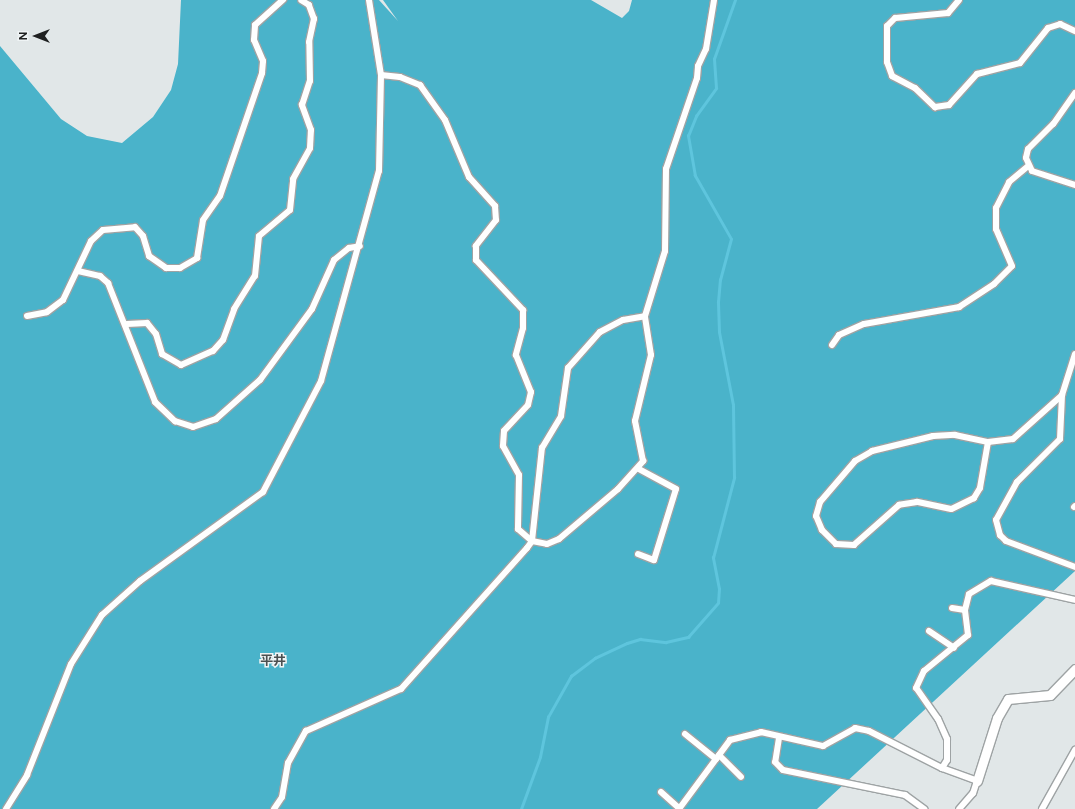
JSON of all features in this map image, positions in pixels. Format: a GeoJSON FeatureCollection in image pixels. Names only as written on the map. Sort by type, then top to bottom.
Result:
{"type":"FeatureCollection","features":[{"type":"Feature","properties":{"kind":"street"},"geometry":{"type":"LineString","coordinates":[[27,316],[56,308],[78,270],[91,241],[103,230],[118,226],[135,227],[140,232],[150,256],[161,266],[180,268],[199,256],[203,220],[220,196],[262,73],[263,61],[254,40],[255,25],[283,0]]}},
{"type":"Feature","properties":{"kind":"street"},"geometry":{"type":"LineString","coordinates":[[127,324],[147,323],[156,334],[162,354],[181,365],[213,351],[223,340],[234,309],[255,276],[259,236],[290,210],[293,179],[310,148],[311,130],[302,105],[310,81],[309,42],[314,19],[309,5],[301,0]]}},
{"type":"Feature","properties":{"kind":"street"},"geometry":{"type":"LineString","coordinates":[[6,809],[27,775],[71,664],[102,615],[117,598],[256,498],[268,484],[321,381],[360,246],[379,172],[381,75],[369,0]]}},
{"type":"Feature","properties":{"kind":"street"},"geometry":{"type":"LineString","coordinates":[[381,75],[408,79],[420,85],[445,120],[469,177],[495,206],[496,220],[476,246],[475,254],[481,268],[508,291],[523,310],[523,328],[516,355],[529,385],[531,399],[502,437],[503,446],[520,475],[518,529],[532,541],[547,544],[559,539],[638,469],[644,455],[635,428],[636,416],[651,355],[645,316],[665,252],[667,161],[706,49],[714,0]]}},
{"type":"Feature","properties":{"kind":"street"},"geometry":{"type":"LineString","coordinates":[[959,0],[948,12],[895,18],[887,26],[887,62],[892,76],[915,88],[935,107],[949,105],[978,74],[1020,63],[1048,28],[1060,24],[1075,31]]}},
{"type":"Feature","properties":{"kind":"street"},"geometry":{"type":"LineString","coordinates":[[832,345],[839,335],[864,324],[950,311],[994,284],[1012,266],[996,229],[996,208],[1010,182],[1028,166],[1028,149],[1053,124],[1075,94]]}},
{"type":"Feature","properties":{"kind":"street"},"geometry":{"type":"LineString","coordinates":[[1028,166],[1037,174],[1075,185]]}},
{"type":"Feature","properties":{"kind":"street"},"geometry":{"type":"LineString","coordinates":[[78,270],[104,279],[127,324],[156,402],[183,426],[202,425],[223,414],[260,380],[312,309],[334,260],[349,248],[360,246]]}},
{"type":"Feature","properties":{"kind":"street"},"geometry":{"type":"LineString","coordinates":[[274,809],[282,798],[288,763],[306,731],[402,689],[532,541],[540,455],[561,416],[568,368],[600,332],[623,320],[645,316]]}},
{"type":"Feature","properties":{"kind":"street"},"geometry":{"type":"LineString","coordinates":[[1075,354],[1062,395],[1060,439],[1017,482],[996,520],[1000,535],[1006,541],[1075,567]]}},
{"type":"Feature","properties":{"kind":"street"},"geometry":{"type":"LineString","coordinates":[[988,442],[980,488],[974,498],[959,507],[941,508],[917,502],[899,505],[858,542],[845,547],[836,544],[817,521],[820,502],[841,474],[872,451],[947,434],[988,442],[1013,439],[1062,395]]}},
{"type":"Feature","properties":{"kind":"street"},"geometry":{"type":"LineString","coordinates":[[638,469],[676,489],[654,560],[638,554]]}},
{"type":"Feature","properties":{"kind":"street"},"geometry":{"type":"LineString","coordinates":[[942,768],[947,760],[948,740],[938,719],[916,688],[924,671],[968,635],[965,610],[966,601],[974,588],[991,580],[1075,600]]}},
{"type":"Feature","properties":{"kind":"street"},"geometry":{"type":"LineString","coordinates":[[952,608],[965,610]]}},
{"type":"Feature","properties":{"kind":"street"},"geometry":{"type":"LineString","coordinates":[[929,630],[954,648]]}},
{"type":"Feature","properties":{"kind":"street"},"geometry":{"type":"LineString","coordinates":[[959,809],[973,793],[997,718],[1008,699],[1050,695],[1075,669]]}},
{"type":"Feature","properties":{"kind":"street"},"geometry":{"type":"LineString","coordinates":[[661,792],[679,809],[718,757],[725,744],[738,736],[761,732],[779,738],[823,746],[851,730],[862,729],[942,768],[977,781]]}},
{"type":"Feature","properties":{"kind":"street"},"geometry":{"type":"LineString","coordinates":[[684,734],[718,757],[741,777]]}},
{"type":"Feature","properties":{"kind":"street"},"geometry":{"type":"LineString","coordinates":[[779,738],[775,762],[783,770],[905,795],[924,809]]}},
{"type":"Feature","properties":{"kind":"street"},"geometry":{"type":"LineString","coordinates":[[1042,809],[1075,750]]}},
{"type":"Feature","properties":{"kind":"shaded area"},"geometry":{"type":"Polygon","coordinates":[[[181,0],[379,0],[398,21],[383,0],[591,0],[622,18],[629,11],[632,0],[1075,0],[1075,571],[817,809],[0,809],[0,46],[61,119],[87,136],[122,143],[153,117],[171,90],[178,64],[181,0]]]}},
{"type":"Feature","properties":{"kind":"waterway"},"geometry":{"type":"LineString","coordinates":[[521,809],[540,757],[548,717],[571,676],[595,658],[627,643],[640,639],[666,642],[688,637],[718,603],[719,589],[713,558],[734,478],[733,405],[719,332],[718,302],[720,280],[731,239],[695,176],[688,136],[696,116],[716,88],[714,59],[735,0]]}},
{"type":"Feature","properties":{"kind":"district","name":"平井"},"geometry":{"type":"Point","coordinates":[273,661]}}]}
